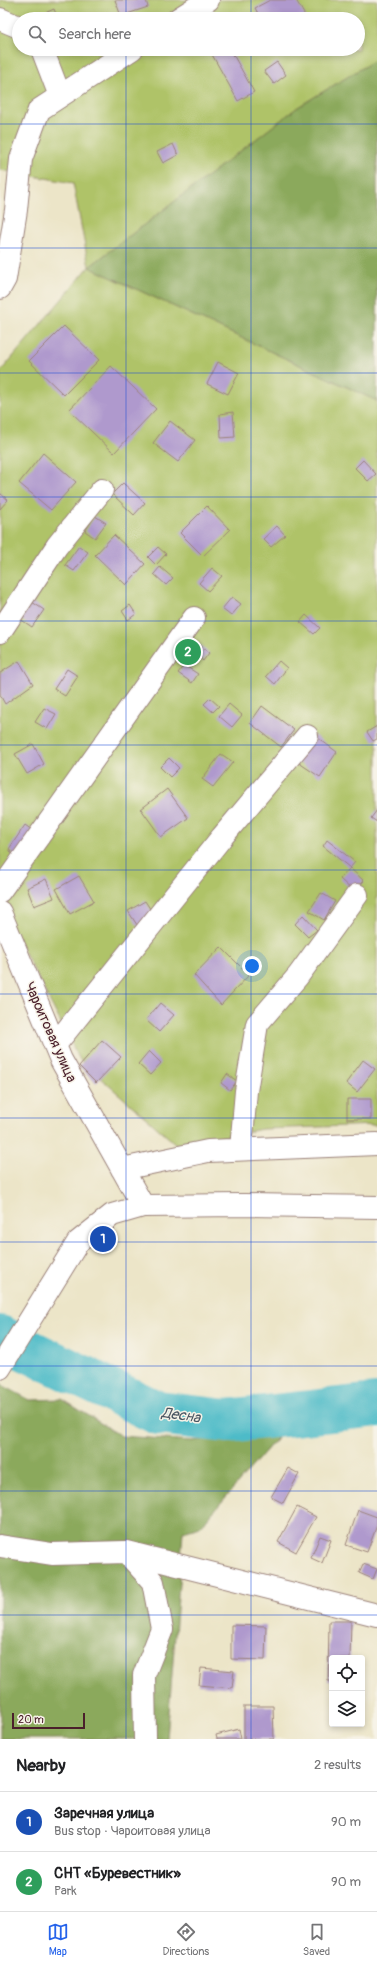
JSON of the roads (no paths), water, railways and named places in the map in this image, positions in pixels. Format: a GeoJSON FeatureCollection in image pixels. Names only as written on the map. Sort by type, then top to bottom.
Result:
{"type":"FeatureCollection","features":[{"type":"Feature","properties":{"kind":"street"},"geometry":{"type":"LineString","coordinates":[[188,12],[206,0]]}},
{"type":"Feature","properties":{"kind":"street"},"geometry":{"type":"LineString","coordinates":[[0,19],[12,24]]}},
{"type":"Feature","properties":{"kind":"street"},"geometry":{"type":"LineString","coordinates":[[45,56],[60,96]]}},
{"type":"Feature","properties":{"kind":"street"},"geometry":{"type":"LineString","coordinates":[[0,288],[5,279],[16,210],[21,159],[39,110],[121,56]]}},
{"type":"Feature","properties":{"kind":"street"},"geometry":{"type":"LineString","coordinates":[[0,632],[57,546],[102,490]]}},
{"type":"Feature","properties":{"kind":"street"},"geometry":{"type":"LineString","coordinates":[[0,891],[194,618]]}},
{"type":"Feature","properties":{"kind":"street"},"geometry":{"type":"LineString","coordinates":[[55,1045],[222,837],[306,736]]}},
{"type":"Feature","properties":{"kind":"street"},"geometry":{"type":"LineString","coordinates":[[241,1149],[246,1091],[257,1024],[298,976],[357,895]]}},
{"type":"Feature","properties":{"kind":"street","name":"Чароитовая улица"},"geometry":{"type":"LineString","coordinates":[[0,912],[61,1060],[143,1206]]}},
{"type":"Feature","properties":{"kind":"street"},"geometry":{"type":"LineString","coordinates":[[122,1169],[208,1151],[377,1144]]}},
{"type":"Feature","properties":{"kind":"street"},"geometry":{"type":"LineString","coordinates":[[0,1368],[78,1242],[112,1215],[143,1206],[243,1205],[377,1207]]}},
{"type":"Feature","properties":{"kind":"street"},"geometry":{"type":"LineString","coordinates":[[0,1546],[52,1554],[126,1552],[377,1615]]}},
{"type":"Feature","properties":{"kind":"street"},"geometry":{"type":"LineString","coordinates":[[126,1552],[153,1582],[162,1629],[144,1675],[145,1739]]}},
{"type":"Feature","properties":{"kind":"waterway","name":"Десна"},"geometry":{"type":"LineString","coordinates":[[0,1337],[158,1413],[227,1421],[377,1405]]}},
{"type":"Feature","properties":{"kind":"place","name":"СНТ «Буревестник»"},"geometry":{"type":"Point","coordinates":[188,652]}},
{"type":"Feature","properties":{"kind":"place","name":"Заречная улица"},"geometry":{"type":"Point","coordinates":[103,1239]}}]}
